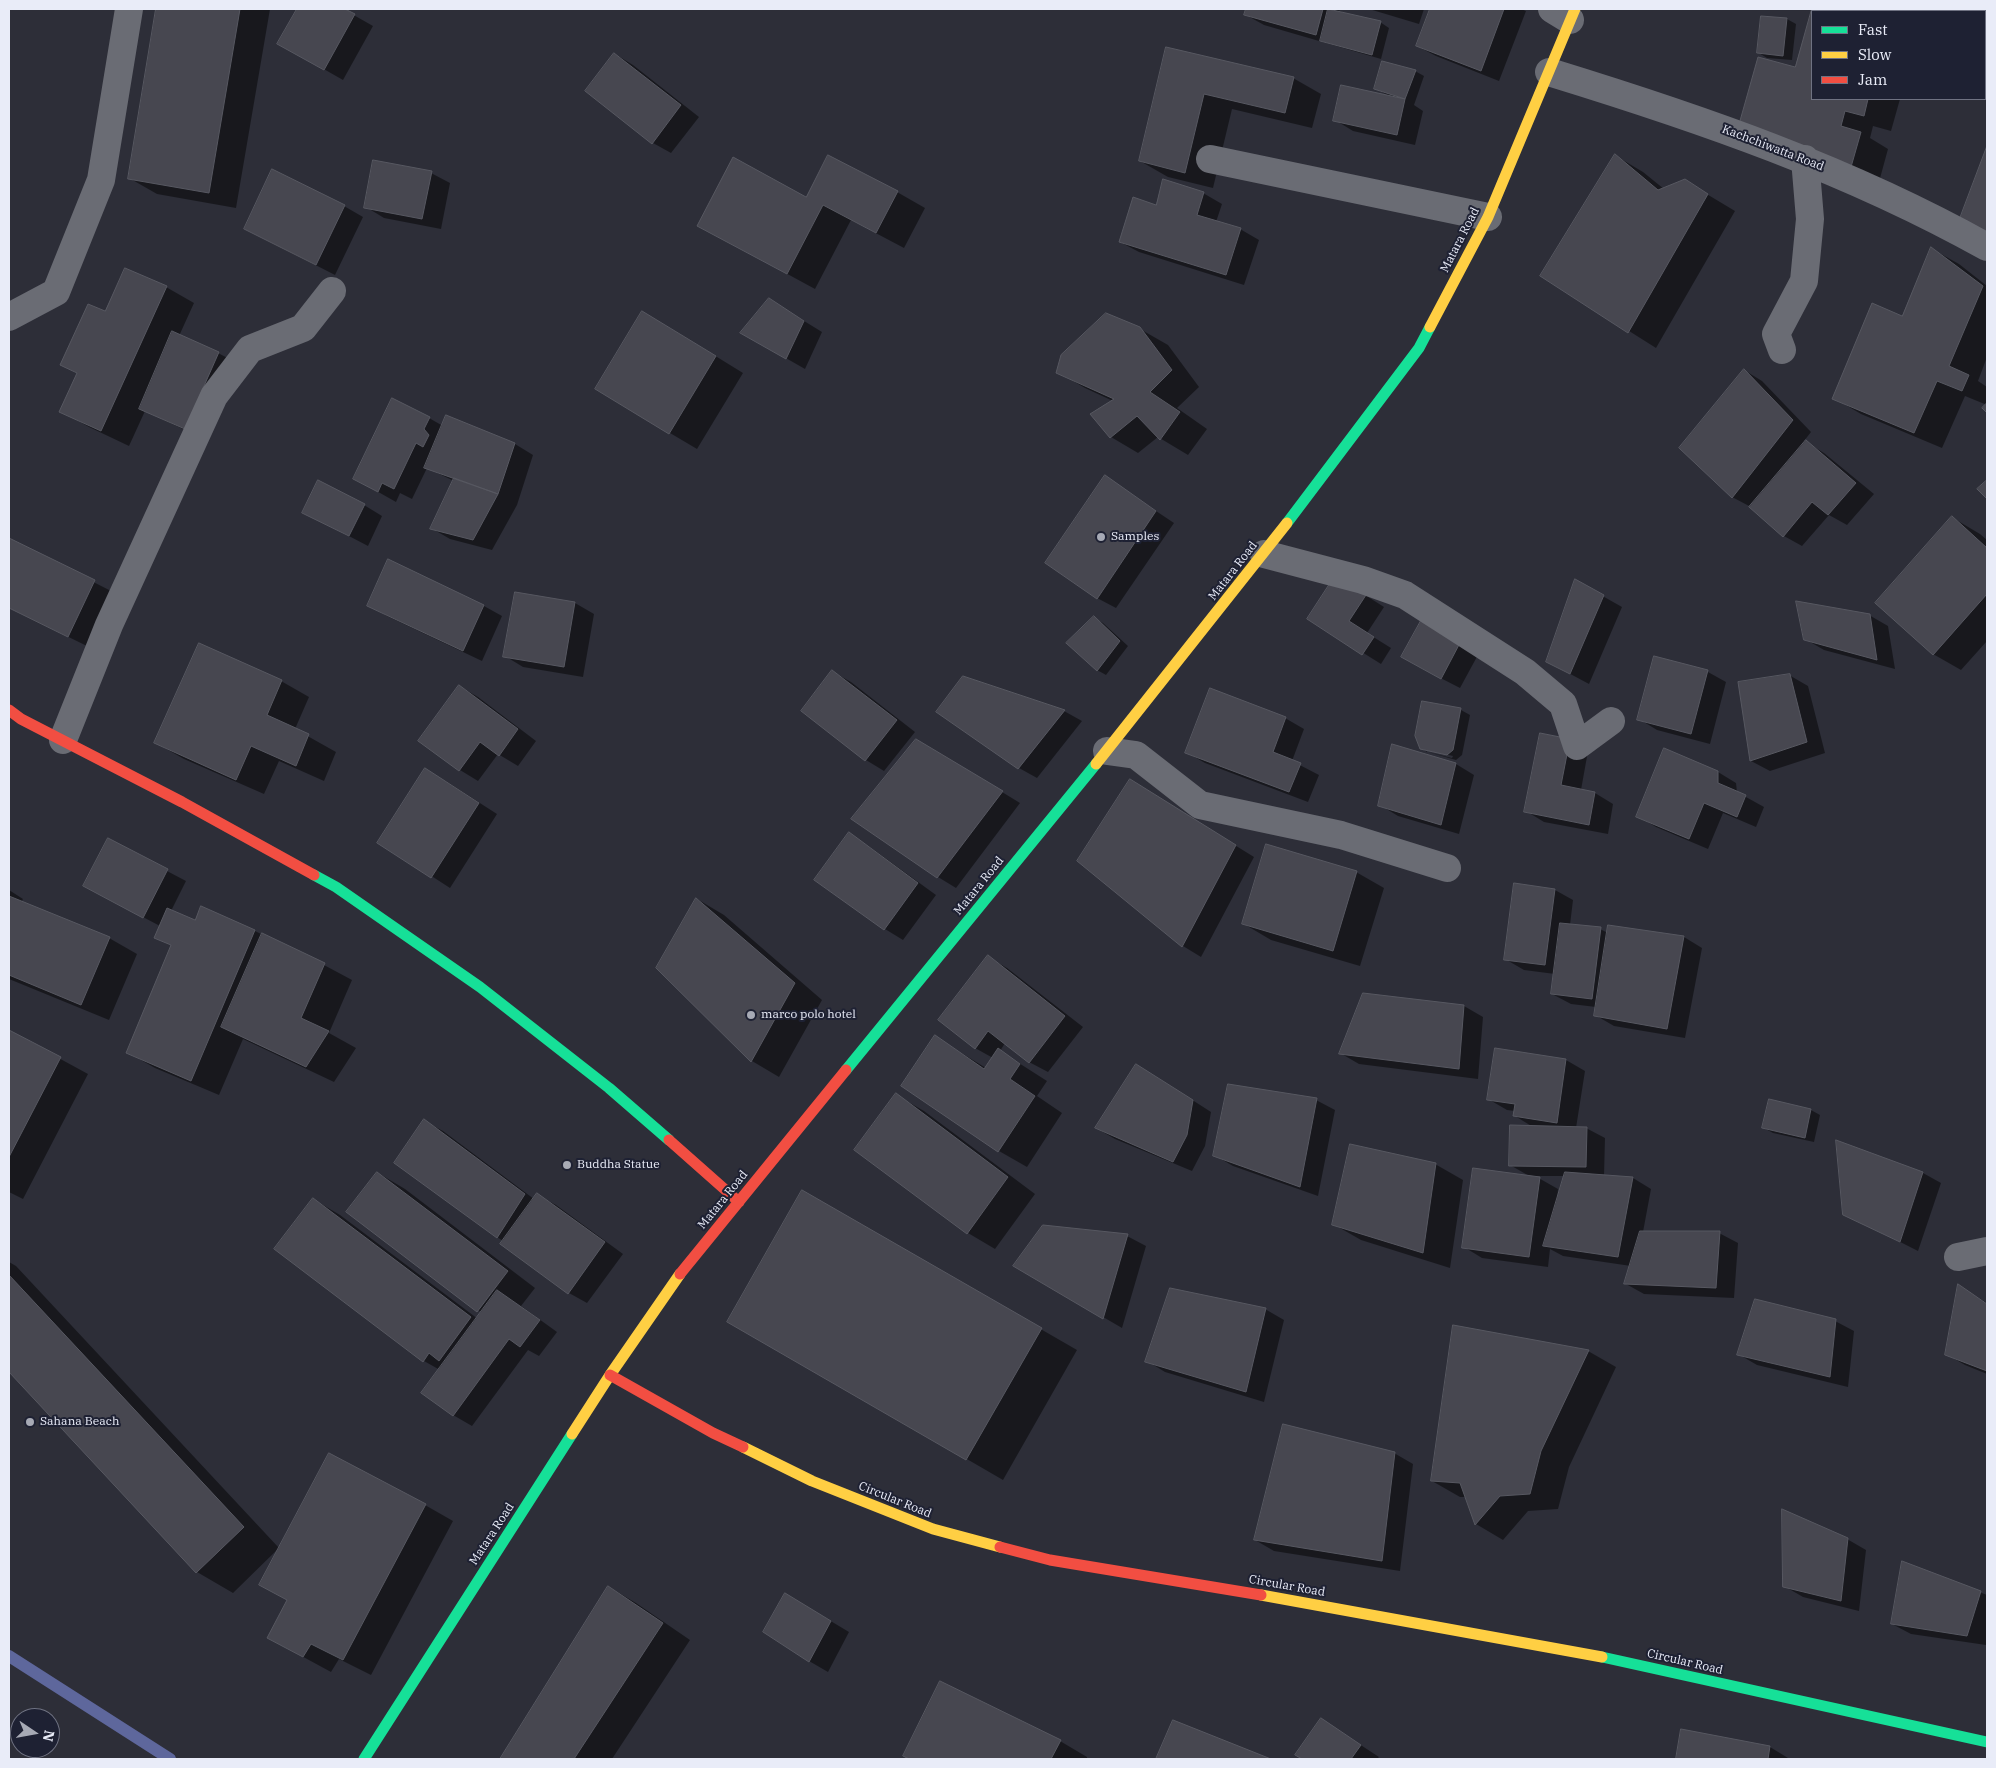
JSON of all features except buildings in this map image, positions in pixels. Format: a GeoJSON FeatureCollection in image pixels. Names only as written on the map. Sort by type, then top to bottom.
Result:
{"type":"FeatureCollection","features":[{"type":"Feature","properties":{"kind":"main road","name":"Matara Road"},"geometry":{"type":"LineString","coordinates":[[364,1759],[610,1375],[671,1285],[1107,751],[1264,554],[1419,348],[1488,218],[1549,72],[1565,13]]}},
{"type":"Feature","properties":{"kind":"main road"},"geometry":{"type":"LineString","coordinates":[[9,710],[336,887],[480,987],[609,1088],[739,1202]]}},
{"type":"Feature","properties":{"kind":"main road","name":"Circular Road"},"geometry":{"type":"LineString","coordinates":[[610,1375],[713,1433],[804,1477],[933,1529],[1050,1560],[1232,1590],[1603,1657],[1987,1742]]}},
{"type":"Feature","properties":{"kind":"street"},"geometry":{"type":"LineString","coordinates":[[9,317],[56,292],[101,180],[129,9]]}},
{"type":"Feature","properties":{"kind":"street","name":"Kachchiwatta Road"},"geometry":{"type":"LineString","coordinates":[[1549,72],[1651,103],[1736,132],[1805,159],[1941,221],[1987,247]]}},
{"type":"Feature","properties":{"kind":"street"},"geometry":{"type":"LineString","coordinates":[[1210,159],[1488,218]]}},
{"type":"Feature","properties":{"kind":"street"},"geometry":{"type":"LineString","coordinates":[[1782,350],[1776,334],[1804,280],[1810,218],[1805,159]]}},
{"type":"Feature","properties":{"kind":"street"},"geometry":{"type":"LineString","coordinates":[[63,740],[109,625],[214,396],[250,349],[303,328],[332,292]]}},
{"type":"Feature","properties":{"kind":"street"},"geometry":{"type":"LineString","coordinates":[[1264,554],[1363,580],[1405,595],[1525,672],[1562,704],[1577,746],[1610,721]]}},
{"type":"Feature","properties":{"kind":"street"},"geometry":{"type":"LineString","coordinates":[[1107,751],[1136,755],[1200,805],[1340,835],[1447,868]]}},
{"type":"Feature","properties":{"kind":"street"},"geometry":{"type":"LineString","coordinates":[[1958,1257],[1987,1251]]}},
{"type":"Feature","properties":{"kind":"waterway"},"geometry":{"type":"LineString","coordinates":[[9,1656],[170,1759]]}},
{"type":"Feature","properties":{"kind":"traffic: fast"},"geometry":{"type":"LineString","coordinates":[[1287,523],[1419,348],[1430,327]]}},
{"type":"Feature","properties":{"kind":"traffic: fast"},"geometry":{"type":"LineString","coordinates":[[846,1070],[1096,764]]}},
{"type":"Feature","properties":{"kind":"traffic: fast"},"geometry":{"type":"LineString","coordinates":[[314,875],[336,887],[480,987],[609,1088],[669,1140]]}},
{"type":"Feature","properties":{"kind":"traffic: fast"},"geometry":{"type":"LineString","coordinates":[[364,1759],[572,1434]]}},
{"type":"Feature","properties":{"kind":"traffic: fast"},"geometry":{"type":"LineString","coordinates":[[1602,1657],[1987,1742]]}},
{"type":"Feature","properties":{"kind":"traffic: slow"},"geometry":{"type":"LineString","coordinates":[[1430,327],[1488,217],[1575,9]]}},
{"type":"Feature","properties":{"kind":"traffic: slow"},"geometry":{"type":"LineString","coordinates":[[1096,764],[1287,523]]}},
{"type":"Feature","properties":{"kind":"traffic: slow"},"geometry":{"type":"LineString","coordinates":[[572,1434],[610,1375],[680,1274]]}},
{"type":"Feature","properties":{"kind":"traffic: slow"},"geometry":{"type":"LineString","coordinates":[[743,1447],[812,1481],[933,1529],[1000,1547]]}},
{"type":"Feature","properties":{"kind":"traffic: slow"},"geometry":{"type":"LineString","coordinates":[[1261,1595],[1602,1657]]}},
{"type":"Feature","properties":{"kind":"traffic: jam"},"geometry":{"type":"LineString","coordinates":[[9,710],[21,719],[182,802],[314,875]]}},
{"type":"Feature","properties":{"kind":"traffic: jam"},"geometry":{"type":"LineString","coordinates":[[680,1274],[846,1070]]}},
{"type":"Feature","properties":{"kind":"traffic: jam"},"geometry":{"type":"LineString","coordinates":[[669,1140],[739,1202]]}},
{"type":"Feature","properties":{"kind":"traffic: jam"},"geometry":{"type":"LineString","coordinates":[[610,1375],[713,1433],[743,1447]]}},
{"type":"Feature","properties":{"kind":"traffic: jam"},"geometry":{"type":"LineString","coordinates":[[1000,1547],[1050,1560],[1261,1595]]}},
{"type":"Feature","properties":{"kind":"place","name":"Samples"},"geometry":{"type":"Point","coordinates":[1101,537]}},
{"type":"Feature","properties":{"kind":"place","name":"marco polo hotel"},"geometry":{"type":"Point","coordinates":[751,1015]}},
{"type":"Feature","properties":{"kind":"place","name":"Buddha Statue"},"geometry":{"type":"Point","coordinates":[567,1165]}},
{"type":"Feature","properties":{"kind":"place","name":"Sahana Beach"},"geometry":{"type":"Point","coordinates":[30,1422]}}]}
